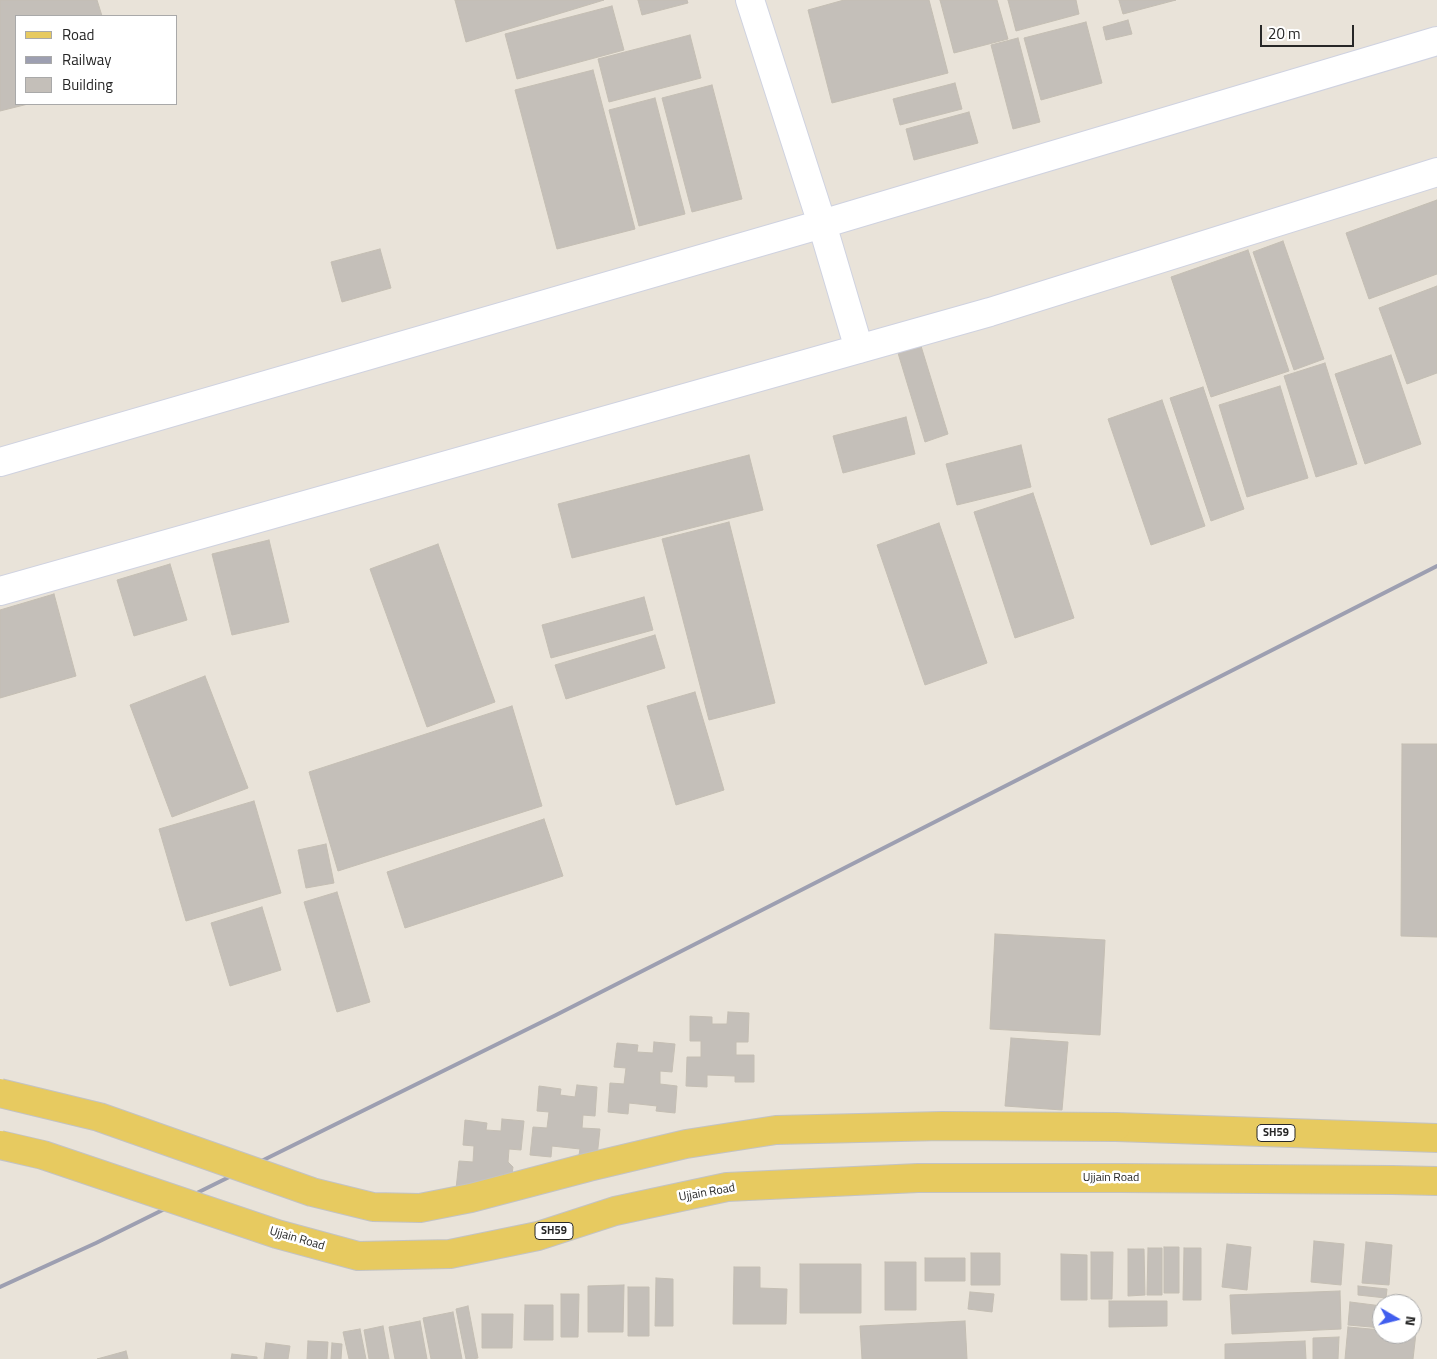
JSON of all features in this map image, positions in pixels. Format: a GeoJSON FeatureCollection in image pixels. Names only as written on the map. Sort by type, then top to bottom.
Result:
{"type":"FeatureCollection","features":[{"type":"Feature","properties":{"kind":"main road","name":"SH59"},"geometry":{"type":"LineString","coordinates":[[0,1093],[99,1117],[312,1192],[373,1207],[420,1208],[471,1198],[686,1144],[776,1130],[942,1126],[1116,1128],[1437,1138]]}},
{"type":"Feature","properties":{"kind":"main road","name":"Ujjain Road"},"geometry":{"type":"LineString","coordinates":[[0,1145],[43,1155],[277,1234],[358,1256],[450,1254],[538,1236],[614,1211],[727,1188],[918,1178],[1437,1181]]}},
{"type":"Feature","properties":{"kind":"street"},"geometry":{"type":"LineString","coordinates":[[750,0],[822,224],[859,349]]}},
{"type":"Feature","properties":{"kind":"street"},"geometry":{"type":"LineString","coordinates":[[0,462],[822,224],[1437,41]]}},
{"type":"Feature","properties":{"kind":"street"},"geometry":{"type":"LineString","coordinates":[[0,590],[990,312],[1437,172]]}},
{"type":"Feature","properties":{"kind":"building"},"geometry":{"type":"Polygon","coordinates":[[[0,0],[97,0],[102,15],[15,15],[15,105],[24,105],[0,111],[0,0]]]}},
{"type":"Feature","properties":{"kind":"building"},"geometry":{"type":"Polygon","coordinates":[[[455,0],[604,0],[466,42],[455,0]]]}},
{"type":"Feature","properties":{"kind":"building"},"geometry":{"type":"Polygon","coordinates":[[[638,0],[687,0],[688,3],[642,15],[638,0]]]}},
{"type":"Feature","properties":{"kind":"building"},"geometry":{"type":"Polygon","coordinates":[[[844,0],[929,0],[948,73],[832,103],[808,10],[844,0]]]}},
{"type":"Feature","properties":{"kind":"building"},"geometry":{"type":"Polygon","coordinates":[[[940,0],[997,0],[1008,39],[954,53],[940,0]]]}},
{"type":"Feature","properties":{"kind":"building"},"geometry":{"type":"Polygon","coordinates":[[[1008,0],[1076,0],[1079,14],[1016,31],[1008,0]]]}},
{"type":"Feature","properties":{"kind":"building"},"geometry":{"type":"Polygon","coordinates":[[[1119,0],[1176,0],[1123,14],[1119,0]]]}},
{"type":"Feature","properties":{"kind":"building"},"geometry":{"type":"Polygon","coordinates":[[[612,6],[624,50],[517,79],[505,34],[612,6]]]}},
{"type":"Feature","properties":{"kind":"building"},"geometry":{"type":"Polygon","coordinates":[[[1128,20],[1132,34],[1106,40],[1103,27],[1128,20]]]}},
{"type":"Feature","properties":{"kind":"building"},"geometry":{"type":"Polygon","coordinates":[[[1086,22],[1102,83],[1041,100],[1024,38],[1086,22]]]}},
{"type":"Feature","properties":{"kind":"building"},"geometry":{"type":"Polygon","coordinates":[[[690,35],[701,78],[609,102],[598,59],[690,35]]]}},
{"type":"Feature","properties":{"kind":"building"},"geometry":{"type":"Polygon","coordinates":[[[1018,38],[1040,122],[1013,129],[991,45],[1018,38]]]}},
{"type":"Feature","properties":{"kind":"building"},"geometry":{"type":"Polygon","coordinates":[[[593,70],[635,229],[557,249],[515,90],[593,70]]]}},
{"type":"Feature","properties":{"kind":"building"},"geometry":{"type":"Polygon","coordinates":[[[955,83],[962,109],[900,125],[893,99],[955,83]]]}},
{"type":"Feature","properties":{"kind":"building"},"geometry":{"type":"Polygon","coordinates":[[[712,85],[742,199],[692,212],[662,98],[712,85]]]}},
{"type":"Feature","properties":{"kind":"building"},"geometry":{"type":"Polygon","coordinates":[[[655,98],[685,214],[639,226],[609,110],[655,98]]]}},
{"type":"Feature","properties":{"kind":"building"},"geometry":{"type":"Polygon","coordinates":[[[969,112],[978,143],[914,160],[906,129],[969,112]]]}},
{"type":"Feature","properties":{"kind":"building"},"geometry":{"type":"Polygon","coordinates":[[[1437,200],[1437,274],[1369,299],[1346,233],[1437,200]]]}},
{"type":"Feature","properties":{"kind":"building"},"geometry":{"type":"Polygon","coordinates":[[[1283,241],[1324,359],[1294,370],[1253,252],[1283,241]]]}},
{"type":"Feature","properties":{"kind":"building"},"geometry":{"type":"Polygon","coordinates":[[[380,249],[391,288],[342,302],[331,262],[380,249]]]}},
{"type":"Feature","properties":{"kind":"building"},"geometry":{"type":"Polygon","coordinates":[[[1248,250],[1289,371],[1211,397],[1171,277],[1248,250]]]}},
{"type":"Feature","properties":{"kind":"building"},"geometry":{"type":"Polygon","coordinates":[[[1437,286],[1437,373],[1407,384],[1379,308],[1437,286]]]}},
{"type":"Feature","properties":{"kind":"building"},"geometry":{"type":"Polygon","coordinates":[[[921,346],[948,434],[925,442],[898,353],[921,346]]]}},
{"type":"Feature","properties":{"kind":"building"},"geometry":{"type":"Polygon","coordinates":[[[1391,355],[1421,444],[1365,464],[1335,374],[1391,355]]]}},
{"type":"Feature","properties":{"kind":"building"},"geometry":{"type":"Polygon","coordinates":[[[1325,363],[1357,464],[1316,477],[1284,376],[1325,363]]]}},
{"type":"Feature","properties":{"kind":"building"},"geometry":{"type":"Polygon","coordinates":[[[1280,386],[1308,478],[1247,497],[1219,405],[1280,386]]]}},
{"type":"Feature","properties":{"kind":"building"},"geometry":{"type":"Polygon","coordinates":[[[1203,387],[1244,509],[1211,521],[1170,398],[1203,387]]]}},
{"type":"Feature","properties":{"kind":"building"},"geometry":{"type":"Polygon","coordinates":[[[1162,400],[1205,526],[1151,545],[1108,419],[1162,400]]]}},
{"type":"Feature","properties":{"kind":"building"},"geometry":{"type":"Polygon","coordinates":[[[906,417],[915,454],[843,473],[833,436],[906,417]]]}},
{"type":"Feature","properties":{"kind":"building"},"geometry":{"type":"Polygon","coordinates":[[[1021,445],[1031,487],[957,505],[946,464],[1021,445]]]}},
{"type":"Feature","properties":{"kind":"building"},"geometry":{"type":"Polygon","coordinates":[[[749,455],[763,510],[572,558],[558,504],[749,455]]]}},
{"type":"Feature","properties":{"kind":"building"},"geometry":{"type":"Polygon","coordinates":[[[1033,493],[1074,618],[1015,638],[974,512],[1033,493]]]}},
{"type":"Feature","properties":{"kind":"building"},"geometry":{"type":"Polygon","coordinates":[[[729,522],[775,703],[709,720],[662,539],[729,522]]]}},
{"type":"Feature","properties":{"kind":"building"},"geometry":{"type":"Polygon","coordinates":[[[939,523],[987,663],[925,685],[877,545],[939,523]]]}},
{"type":"Feature","properties":{"kind":"building"},"geometry":{"type":"Polygon","coordinates":[[[269,540],[289,622],[232,635],[212,554],[269,540]]]}},
{"type":"Feature","properties":{"kind":"building"},"geometry":{"type":"Polygon","coordinates":[[[438,544],[495,702],[427,727],[370,569],[438,544]]]}},
{"type":"Feature","properties":{"kind":"building"},"geometry":{"type":"Polygon","coordinates":[[[170,564],[187,620],[134,636],[117,580],[170,564]]]}},
{"type":"Feature","properties":{"kind":"building"},"geometry":{"type":"Polygon","coordinates":[[[54,594],[76,676],[0,698],[0,610],[54,594]]]}},
{"type":"Feature","properties":{"kind":"building"},"geometry":{"type":"Polygon","coordinates":[[[644,597],[653,630],[551,658],[542,625],[644,597]]]}},
{"type":"Feature","properties":{"kind":"building"},"geometry":{"type":"Polygon","coordinates":[[[655,635],[665,668],[566,699],[555,665],[655,635]]]}},
{"type":"Feature","properties":{"kind":"building"},"geometry":{"type":"Polygon","coordinates":[[[205,676],[248,788],[172,817],[130,705],[205,676]]]}},
{"type":"Feature","properties":{"kind":"building"},"geometry":{"type":"Polygon","coordinates":[[[695,692],[724,790],[676,805],[647,706],[695,692]]]}},
{"type":"Feature","properties":{"kind":"building"},"geometry":{"type":"Polygon","coordinates":[[[512,706],[542,806],[338,871],[309,772],[512,706]]]}},
{"type":"Feature","properties":{"kind":"building"},"geometry":{"type":"Polygon","coordinates":[[[1402,744],[1437,744],[1437,937],[1401,936],[1402,744]]]}},
{"type":"Feature","properties":{"kind":"building"},"geometry":{"type":"Polygon","coordinates":[[[254,801],[281,893],[186,921],[159,829],[254,801]]]}},
{"type":"Feature","properties":{"kind":"building"},"geometry":{"type":"Polygon","coordinates":[[[544,819],[563,876],[405,928],[387,872],[544,819]]]}},
{"type":"Feature","properties":{"kind":"building"},"geometry":{"type":"Polygon","coordinates":[[[326,844],[334,883],[306,888],[298,850],[326,844]]]}},
{"type":"Feature","properties":{"kind":"building"},"geometry":{"type":"Polygon","coordinates":[[[337,892],[370,1002],[337,1012],[304,902],[337,892]]]}},
{"type":"Feature","properties":{"kind":"building"},"geometry":{"type":"Polygon","coordinates":[[[262,907],[281,970],[230,986],[211,923],[262,907]]]}},
{"type":"Feature","properties":{"kind":"building"},"geometry":{"type":"Polygon","coordinates":[[[995,934],[1105,940],[1100,1035],[990,1029],[995,934]]]}},
{"type":"Feature","properties":{"kind":"building"},"geometry":{"type":"Polygon","coordinates":[[[728,1012],[749,1013],[748,1042],[736,1042],[736,1055],[754,1055],[754,1082],[735,1082],[735,1076],[707,1075],[707,1087],[686,1086],[687,1057],[701,1057],[701,1041],[690,1041],[690,1016],[712,1017],[712,1024],[727,1024],[728,1012]]]}},
{"type":"Feature","properties":{"kind":"building"},"geometry":{"type":"Polygon","coordinates":[[[1011,1038],[1068,1042],[1062,1110],[1005,1106],[1011,1038]]]}},
{"type":"Feature","properties":{"kind":"building"},"geometry":{"type":"Polygon","coordinates":[[[654,1042],[675,1044],[672,1072],[660,1071],[660,1084],[677,1086],[675,1113],[656,1111],[657,1106],[629,1103],[628,1114],[608,1112],[610,1083],[624,1084],[626,1068],[614,1067],[617,1043],[638,1045],[637,1052],[653,1053],[654,1042]]]}},
{"type":"Feature","properties":{"kind":"building"},"geometry":{"type":"Polygon","coordinates":[[[577,1085],[597,1087],[595,1116],[583,1115],[582,1128],[600,1129],[597,1157],[579,1155],[580,1149],[552,1146],[551,1157],[530,1155],[533,1127],[547,1128],[549,1112],[537,1111],[539,1086],[561,1089],[560,1095],[575,1097],[577,1085]]]}},
{"type":"Feature","properties":{"kind":"building"},"geometry":{"type":"Polygon","coordinates":[[[502,1119],[524,1121],[521,1150],[509,1149],[508,1162],[513,1167],[511,1182],[478,1181],[477,1191],[456,1189],[459,1161],[473,1162],[474,1146],[463,1145],[465,1120],[487,1123],[486,1130],[501,1131],[502,1119]]]}},
{"type":"Feature","properties":{"kind":"building"},"geometry":{"type":"Polygon","coordinates":[[[1314,1241],[1344,1244],[1341,1285],[1311,1282],[1314,1241]]]}},
{"type":"Feature","properties":{"kind":"building"},"geometry":{"type":"Polygon","coordinates":[[[1366,1242],[1392,1245],[1389,1285],[1362,1283],[1366,1242]]]}},
{"type":"Feature","properties":{"kind":"building"},"geometry":{"type":"Polygon","coordinates":[[[1227,1244],[1251,1247],[1247,1290],[1222,1287],[1227,1244]]]}},
{"type":"Feature","properties":{"kind":"building"},"geometry":{"type":"Polygon","coordinates":[[[1164,1247],[1179,1247],[1179,1293],[1164,1293],[1164,1247]]]}},
{"type":"Feature","properties":{"kind":"building"},"geometry":{"type":"Polygon","coordinates":[[[1148,1248],[1162,1248],[1162,1295],[1147,1295],[1148,1248]]]}},
{"type":"Feature","properties":{"kind":"building"},"geometry":{"type":"Polygon","coordinates":[[[1184,1248],[1201,1248],[1201,1300],[1183,1300],[1184,1248]]]}},
{"type":"Feature","properties":{"kind":"building"},"geometry":{"type":"Polygon","coordinates":[[[1128,1249],[1144,1249],[1145,1295],[1128,1296],[1128,1249]]]}},
{"type":"Feature","properties":{"kind":"building"},"geometry":{"type":"Polygon","coordinates":[[[1091,1252],[1113,1252],[1112,1299],[1091,1299],[1091,1252]]]}},
{"type":"Feature","properties":{"kind":"building"},"geometry":{"type":"Polygon","coordinates":[[[971,1253],[1000,1253],[1000,1285],[971,1285],[971,1253]]]}},
{"type":"Feature","properties":{"kind":"building"},"geometry":{"type":"Polygon","coordinates":[[[1061,1254],[1087,1255],[1087,1300],[1061,1300],[1061,1254]]]}},
{"type":"Feature","properties":{"kind":"building"},"geometry":{"type":"Polygon","coordinates":[[[925,1258],[965,1258],[965,1281],[925,1281],[925,1258]]]}},
{"type":"Feature","properties":{"kind":"building"},"geometry":{"type":"Polygon","coordinates":[[[885,1262],[916,1262],[916,1310],[885,1310],[885,1262]]]}},
{"type":"Feature","properties":{"kind":"building"},"geometry":{"type":"Polygon","coordinates":[[[800,1264],[861,1264],[861,1313],[800,1313],[800,1264]]]}},
{"type":"Feature","properties":{"kind":"building"},"geometry":{"type":"Polygon","coordinates":[[[734,1267],[760,1267],[760,1288],[787,1289],[786,1324],[733,1324],[734,1267]]]}},
{"type":"Feature","properties":{"kind":"building"},"geometry":{"type":"Polygon","coordinates":[[[656,1278],[673,1279],[673,1326],[655,1326],[656,1278]]]}},
{"type":"Feature","properties":{"kind":"building"},"geometry":{"type":"Polygon","coordinates":[[[624,1285],[623,1332],[588,1332],[588,1286],[624,1285]]]}},
{"type":"Feature","properties":{"kind":"building"},"geometry":{"type":"Polygon","coordinates":[[[1358,1286],[1387,1289],[1386,1294],[1372,1294],[1372,1296],[1358,1295],[1358,1286]]]}},
{"type":"Feature","properties":{"kind":"building"},"geometry":{"type":"Polygon","coordinates":[[[628,1287],[649,1287],[649,1336],[628,1336],[628,1287]]]}},
{"type":"Feature","properties":{"kind":"building"},"geometry":{"type":"Polygon","coordinates":[[[1340,1291],[1341,1329],[1232,1334],[1230,1295],[1340,1291]]]}},
{"type":"Feature","properties":{"kind":"building"},"geometry":{"type":"Polygon","coordinates":[[[970,1292],[994,1294],[992,1312],[968,1309],[970,1292]]]}},
{"type":"Feature","properties":{"kind":"building"},"geometry":{"type":"Polygon","coordinates":[[[561,1294],[579,1294],[578,1337],[561,1337],[561,1294]]]}},
{"type":"Feature","properties":{"kind":"building"},"geometry":{"type":"Polygon","coordinates":[[[1109,1301],[1167,1301],[1167,1326],[1109,1327],[1109,1301]]]}},
{"type":"Feature","properties":{"kind":"building"},"geometry":{"type":"Polygon","coordinates":[[[1350,1302],[1372,1305],[1372,1327],[1348,1325],[1350,1302]]]}},
{"type":"Feature","properties":{"kind":"building"},"geometry":{"type":"Polygon","coordinates":[[[525,1305],[553,1305],[553,1340],[524,1340],[525,1305]]]}},
{"type":"Feature","properties":{"kind":"building"},"geometry":{"type":"Polygon","coordinates":[[[468,1306],[478,1358],[472,1359],[466,1359],[456,1309],[468,1306]]]}},
{"type":"Feature","properties":{"kind":"building"},"geometry":{"type":"Polygon","coordinates":[[[453,1312],[462,1359],[431,1359],[423,1318],[453,1312]]]}},
{"type":"Feature","properties":{"kind":"building"},"geometry":{"type":"Polygon","coordinates":[[[482,1314],[513,1314],[512,1348],[482,1348],[482,1314]]]}},
{"type":"Feature","properties":{"kind":"building"},"geometry":{"type":"Polygon","coordinates":[[[420,1321],[427,1359],[395,1359],[389,1327],[420,1321]]]}},
{"type":"Feature","properties":{"kind":"building"},"geometry":{"type":"Polygon","coordinates":[[[965,1321],[967,1359],[862,1359],[860,1326],[965,1321]]]}},
{"type":"Feature","properties":{"kind":"building"},"geometry":{"type":"Polygon","coordinates":[[[383,1326],[389,1359],[369,1359],[364,1330],[383,1326]]]}},
{"type":"Feature","properties":{"kind":"building"},"geometry":{"type":"Polygon","coordinates":[[[1348,1327],[1372,1329],[1372,1344],[1415,1344],[1413,1359],[1345,1359],[1348,1327]]]}},
{"type":"Feature","properties":{"kind":"building"},"geometry":{"type":"Polygon","coordinates":[[[360,1329],[366,1359],[349,1359],[343,1332],[360,1329]]]}},
{"type":"Feature","properties":{"kind":"building"},"geometry":{"type":"Polygon","coordinates":[[[1339,1337],[1338,1359],[1313,1359],[1313,1338],[1339,1337]]]}},
{"type":"Feature","properties":{"kind":"building"},"geometry":{"type":"Polygon","coordinates":[[[308,1341],[328,1342],[327,1359],[307,1359],[308,1341]]]}},
{"type":"Feature","properties":{"kind":"building"},"geometry":{"type":"Polygon","coordinates":[[[1305,1341],[1306,1359],[1225,1359],[1225,1344],[1305,1341]]]}},
{"type":"Feature","properties":{"kind":"building"},"geometry":{"type":"Polygon","coordinates":[[[266,1343],[290,1346],[288,1359],[264,1359],[266,1343]]]}},
{"type":"Feature","properties":{"kind":"building"},"geometry":{"type":"Polygon","coordinates":[[[332,1343],[342,1344],[341,1359],[331,1359],[332,1343]]]}},
{"type":"Feature","properties":{"kind":"building"},"geometry":{"type":"Polygon","coordinates":[[[126,1351],[128,1359],[97,1359],[126,1351]]]}},
{"type":"Feature","properties":{"kind":"building"},"geometry":{"type":"Polygon","coordinates":[[[232,1354],[257,1357],[257,1359],[231,1359],[232,1354]]]}},
{"type":"Feature","properties":{"kind":"railway"},"geometry":{"type":"LineString","coordinates":[[0,1287],[96,1243],[556,1015],[1437,566]]}}]}
